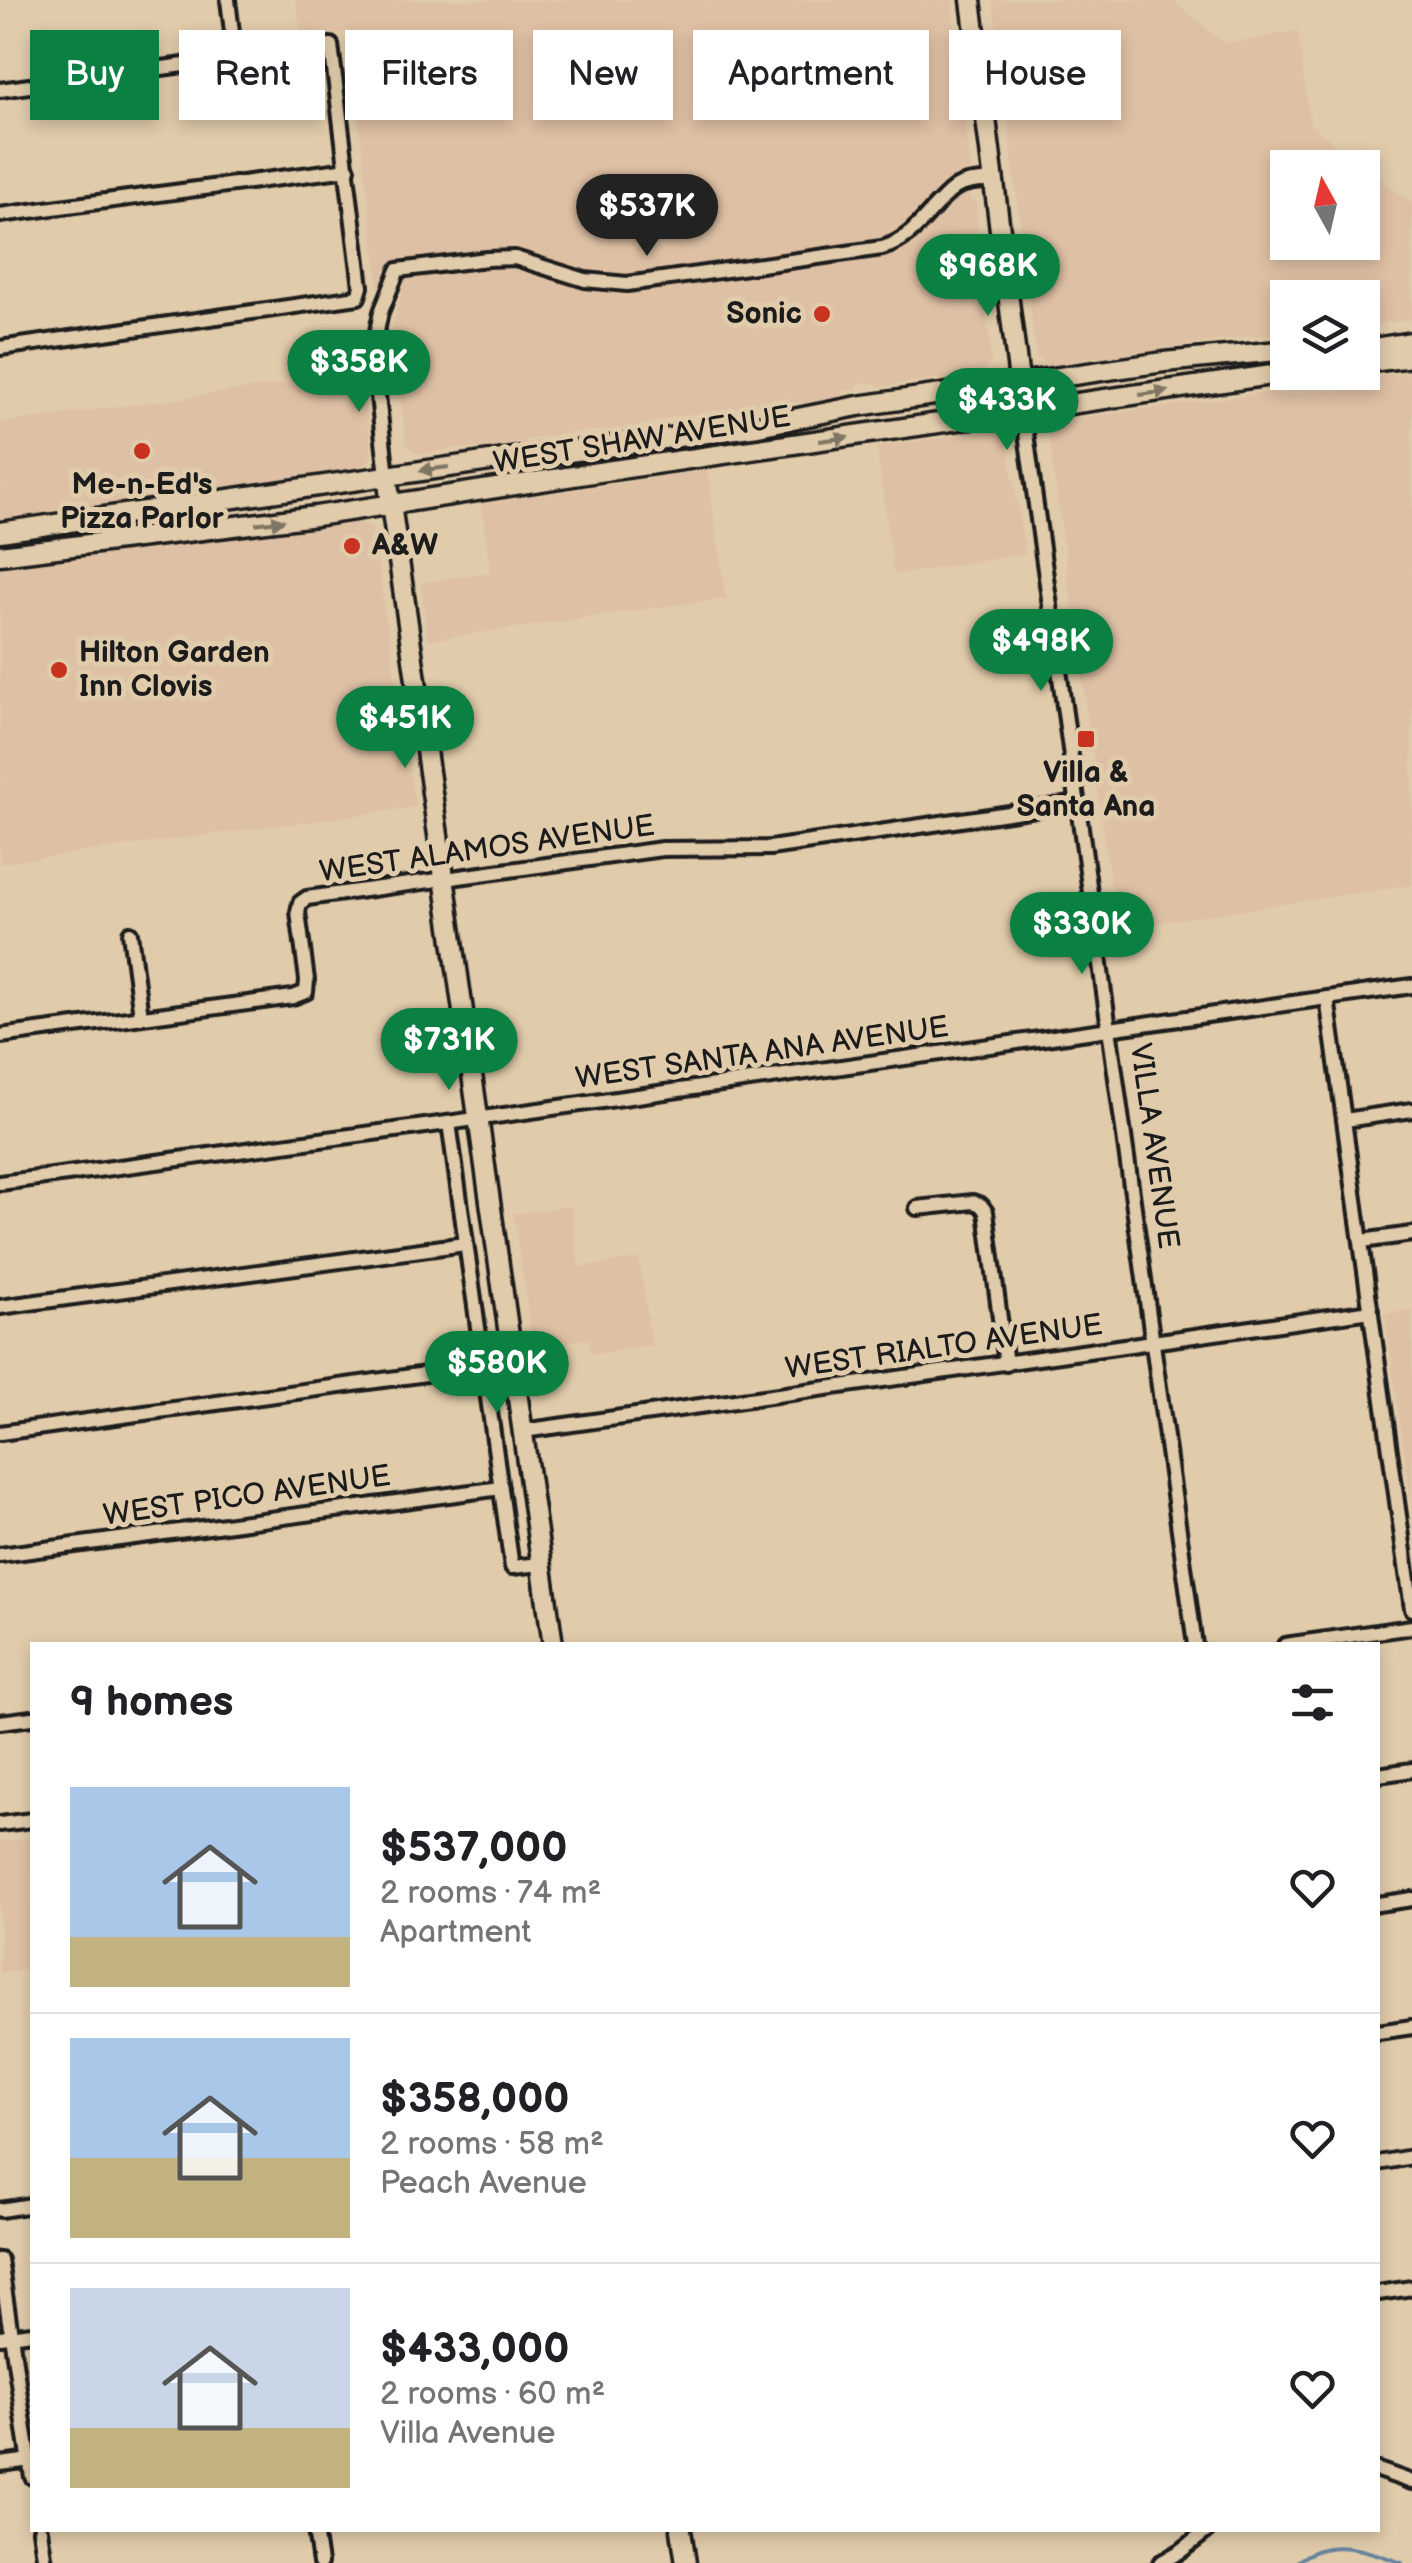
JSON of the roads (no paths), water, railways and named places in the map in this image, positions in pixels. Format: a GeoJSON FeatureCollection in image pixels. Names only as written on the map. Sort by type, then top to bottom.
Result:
{"type":"FeatureCollection","features":[{"type":"Feature","properties":{"kind":"main road","name":"VILLA AVENUE"},"geometry":{"type":"LineString","coordinates":[[971,0],[1023,412]]}},
{"type":"Feature","properties":{"kind":"main road"},"geometry":{"type":"LineString","coordinates":[[1380,336],[1412,331]]}},
{"type":"Feature","properties":{"kind":"main road"},"geometry":{"type":"LineString","coordinates":[[1380,347],[1412,342]]}},
{"type":"Feature","properties":{"kind":"main road","name":"WEST SHAW AVENUE"},"geometry":{"type":"LineString","coordinates":[[0,532],[704,434],[858,406],[1164,362],[1270,352]]}},
{"type":"Feature","properties":{"kind":"main road"},"geometry":{"type":"LineString","coordinates":[[1380,360],[1412,356]]}},
{"type":"Feature","properties":{"kind":"main road"},"geometry":{"type":"LineString","coordinates":[[1220,383],[1232,370],[1270,365]]}},
{"type":"Feature","properties":{"kind":"main road","name":"WEST SHAW AVENUE"},"geometry":{"type":"LineString","coordinates":[[0,556],[390,506],[1270,375]]}},
{"type":"Feature","properties":{"kind":"main road"},"geometry":{"type":"LineString","coordinates":[[600,472],[611,459],[690,448],[704,434]]}},
{"type":"Feature","properties":{"kind":"main road"},"geometry":{"type":"LineString","coordinates":[[387,476],[553,1642]]}},
{"type":"Feature","properties":{"kind":"main road"},"geometry":{"type":"LineString","coordinates":[[681,2532],[686,2563]]}},
{"type":"Feature","properties":{"kind":"street"},"geometry":{"type":"LineString","coordinates":[[228,0],[232,30]]}},
{"type":"Feature","properties":{"kind":"street"},"geometry":{"type":"LineString","coordinates":[[0,348],[358,297],[361,287],[348,168],[331,44],[325,45]]}},
{"type":"Feature","properties":{"kind":"street"},"geometry":{"type":"LineString","coordinates":[[0,90],[179,64]]}},
{"type":"Feature","properties":{"kind":"street"},"geometry":{"type":"LineString","coordinates":[[0,216],[348,168]]}},
{"type":"Feature","properties":{"kind":"street"},"geometry":{"type":"LineString","coordinates":[[387,476],[373,351],[381,312],[398,270],[514,258],[585,280],[626,284],[882,248],[905,239],[956,188],[994,180]]}},
{"type":"Feature","properties":{"kind":"street","name":"VILLA AVENUE"},"geometry":{"type":"LineString","coordinates":[[1023,412],[1195,1642]]}},
{"type":"Feature","properties":{"kind":"street","name":"WEST ALAMOS AVENUE"},"geometry":{"type":"LineString","coordinates":[[0,1036],[293,997],[306,992],[298,912],[300,903],[307,898],[662,849],[754,850],[1078,803]]}},
{"type":"Feature","properties":{"kind":"street"},"geometry":{"type":"LineString","coordinates":[[130,933],[141,1016]]}},
{"type":"Feature","properties":{"kind":"street","name":"WEST SANTA ANA AVENUE"},"geometry":{"type":"LineString","coordinates":[[0,1183],[1412,986]]}},
{"type":"Feature","properties":{"kind":"street"},"geometry":{"type":"LineString","coordinates":[[1328,998],[1412,1609]]}},
{"type":"Feature","properties":{"kind":"street"},"geometry":{"type":"LineString","coordinates":[[1345,1120],[1412,1110]]}},
{"type":"Feature","properties":{"kind":"street"},"geometry":{"type":"LineString","coordinates":[[449,1123],[512,1567],[540,1564]]}},
{"type":"Feature","properties":{"kind":"street"},"geometry":{"type":"LineString","coordinates":[[918,1208],[973,1202],[986,1212],[1006,1364]]}},
{"type":"Feature","properties":{"kind":"street"},"geometry":{"type":"LineString","coordinates":[[1362,1241],[1412,1234]]}},
{"type":"Feature","properties":{"kind":"street"},"geometry":{"type":"LineString","coordinates":[[0,1307],[465,1244]]}},
{"type":"Feature","properties":{"kind":"street","name":"WEST RIALTO AVENUE"},"geometry":{"type":"LineString","coordinates":[[523,1431],[1371,1310]]}},
{"type":"Feature","properties":{"kind":"street"},"geometry":{"type":"LineString","coordinates":[[0,1433],[484,1366]]}},
{"type":"Feature","properties":{"kind":"street","name":"WEST PICO AVENUE"},"geometry":{"type":"LineString","coordinates":[[0,1554],[501,1488]]}},
{"type":"Feature","properties":{"kind":"street"},"geometry":{"type":"LineString","coordinates":[[1305,1642],[1412,1626]]}},
{"type":"Feature","properties":{"kind":"street"},"geometry":{"type":"LineString","coordinates":[[0,1722],[30,1718]]}},
{"type":"Feature","properties":{"kind":"street"},"geometry":{"type":"LineString","coordinates":[[1380,1775],[1412,1770]]}},
{"type":"Feature","properties":{"kind":"street"},"geometry":{"type":"LineString","coordinates":[[0,1824],[30,1820]]}},
{"type":"Feature","properties":{"kind":"street"},"geometry":{"type":"LineString","coordinates":[[1380,1904],[1412,1899]]}},
{"type":"Feature","properties":{"kind":"street"},"geometry":{"type":"LineString","coordinates":[[1380,2032],[1412,2027]]}},
{"type":"Feature","properties":{"kind":"street"},"geometry":{"type":"LineString","coordinates":[[1380,2162],[1412,2157]]}},
{"type":"Feature","properties":{"kind":"street"},"geometry":{"type":"LineString","coordinates":[[0,2210],[30,2205]]}},
{"type":"Feature","properties":{"kind":"street"},"geometry":{"type":"LineString","coordinates":[[0,2260],[6,2336],[30,2455]]}},
{"type":"Feature","properties":{"kind":"street"},"geometry":{"type":"LineString","coordinates":[[1380,2292],[1412,2288]]}},
{"type":"Feature","properties":{"kind":"street"},"geometry":{"type":"LineString","coordinates":[[0,2464],[30,2460]]}},
{"type":"Feature","properties":{"kind":"street"},"geometry":{"type":"LineString","coordinates":[[1380,2471],[1412,2482]]}},
{"type":"Feature","properties":{"kind":"street"},"geometry":{"type":"LineString","coordinates":[[40,2532],[45,2563]]}},
{"type":"Feature","properties":{"kind":"street"},"geometry":{"type":"LineString","coordinates":[[315,2532],[320,2563]]}},
{"type":"Feature","properties":{"kind":"street"},"geometry":{"type":"LineString","coordinates":[[1160,2563],[1205,2532]]}},
{"type":"Feature","properties":{"kind":"waterway"},"geometry":{"type":"LineString","coordinates":[[1296,2563],[1308,2554],[1334,2547],[1361,2550],[1402,2563]]}},
{"type":"Feature","properties":{"kind":"place","name":"Sonic"},"geometry":{"type":"Point","coordinates":[822,314]}},
{"type":"Feature","properties":{"kind":"place","name":"Me-n-Ed's Pizza Parlor"},"geometry":{"type":"Point","coordinates":[142,451]}},
{"type":"Feature","properties":{"kind":"place","name":"A&W"},"geometry":{"type":"Point","coordinates":[352,546]}},
{"type":"Feature","properties":{"kind":"place","name":"Hilton Garden Inn Clovis"},"geometry":{"type":"Point","coordinates":[59,670]}},
{"type":"Feature","properties":{"kind":"place","name":"Villa & Santa Ana"},"geometry":{"type":"Point","coordinates":[1086,739]}}]}
